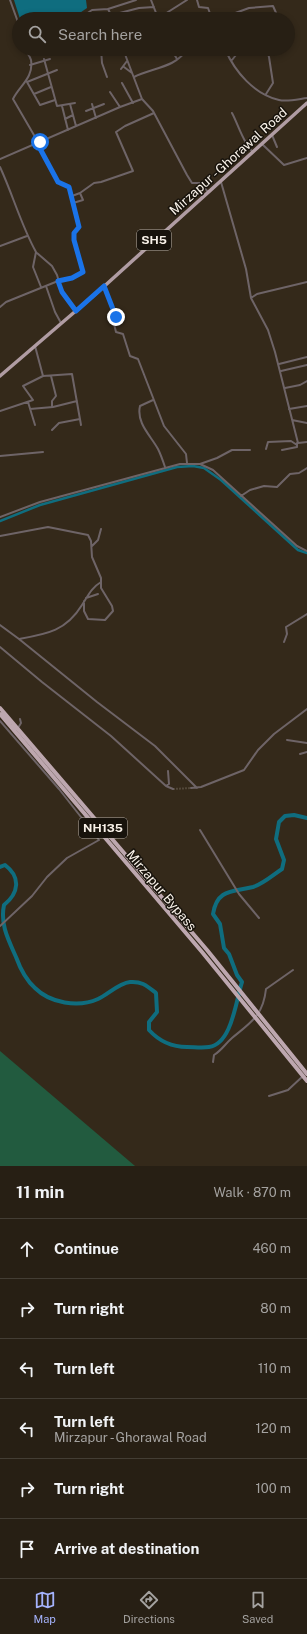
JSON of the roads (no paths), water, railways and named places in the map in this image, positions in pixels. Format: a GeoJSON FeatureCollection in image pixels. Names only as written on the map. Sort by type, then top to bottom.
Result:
{"type":"FeatureCollection","features":[{"type":"Feature","properties":{"kind":"highway","name":"Mirzapur Bypass"},"geometry":{"type":"LineString","coordinates":[[0,708],[16,730],[202,952],[255,1018],[306,1074]]}},
{"type":"Feature","properties":{"kind":"highway","name":"Mirzapur Bypass"},"geometry":{"type":"LineString","coordinates":[[0,714],[16,730],[112,839],[248,1000],[306,1074],[307,1081]]}},
{"type":"Feature","properties":{"kind":"main road","name":"Mirzapur - Ghorawal Road"},"geometry":{"type":"LineString","coordinates":[[0,376],[76,311],[307,103]]}},
{"type":"Feature","properties":{"kind":"street"},"geometry":{"type":"LineString","coordinates":[[10,0],[14,12]]}},
{"type":"Feature","properties":{"kind":"street"},"geometry":{"type":"LineString","coordinates":[[89,12],[92,10],[108,9],[136,0]]}},
{"type":"Feature","properties":{"kind":"street"},"geometry":{"type":"LineString","coordinates":[[152,0],[156,12]]}},
{"type":"Feature","properties":{"kind":"street"},"geometry":{"type":"LineString","coordinates":[[168,12],[188,0]]}},
{"type":"Feature","properties":{"kind":"street"},"geometry":{"type":"LineString","coordinates":[[197,0],[199,6],[208,8],[209,12]]}},
{"type":"Feature","properties":{"kind":"street"},"geometry":{"type":"LineString","coordinates":[[241,12],[256,7],[273,6],[276,12]]}},
{"type":"Feature","properties":{"kind":"street"},"geometry":{"type":"LineString","coordinates":[[124,12],[139,8],[154,8]]}},
{"type":"Feature","properties":{"kind":"street"},"geometry":{"type":"LineString","coordinates":[[0,307],[6,302],[58,281],[72,278],[83,272],[75,245],[74,234],[79,227],[68,186],[58,182],[38,142],[13,99],[27,82],[31,61],[28,56]]}},
{"type":"Feature","properties":{"kind":"street"},"geometry":{"type":"LineString","coordinates":[[102,56],[106,77]]}},
{"type":"Feature","properties":{"kind":"street"},"geometry":{"type":"LineString","coordinates":[[125,56],[142,99],[154,113],[192,182],[200,183],[208,192]]}},
{"type":"Feature","properties":{"kind":"street"},"geometry":{"type":"LineString","coordinates":[[134,77],[163,68],[180,56]]}},
{"type":"Feature","properties":{"kind":"street"},"geometry":{"type":"LineString","coordinates":[[229,56],[244,80],[266,94],[280,100],[307,98]]}},
{"type":"Feature","properties":{"kind":"street"},"geometry":{"type":"LineString","coordinates":[[232,60],[236,56]]}},
{"type":"Feature","properties":{"kind":"street"},"geometry":{"type":"LineString","coordinates":[[266,94],[273,83],[268,56]]}},
{"type":"Feature","properties":{"kind":"street"},"geometry":{"type":"LineString","coordinates":[[30,66],[50,59]]}},
{"type":"Feature","properties":{"kind":"street"},"geometry":{"type":"LineString","coordinates":[[44,60],[57,106],[75,103]]}},
{"type":"Feature","properties":{"kind":"street"},"geometry":{"type":"LineString","coordinates":[[121,70],[127,61]]}},
{"type":"Feature","properties":{"kind":"street"},"geometry":{"type":"LineString","coordinates":[[124,67],[132,73]]}},
{"type":"Feature","properties":{"kind":"street"},"geometry":{"type":"LineString","coordinates":[[27,82],[57,70]]}},
{"type":"Feature","properties":{"kind":"street"},"geometry":{"type":"LineString","coordinates":[[27,82],[41,105],[55,100]]}},
{"type":"Feature","properties":{"kind":"street"},"geometry":{"type":"LineString","coordinates":[[122,83],[134,103]]}},
{"type":"Feature","properties":{"kind":"street"},"geometry":{"type":"LineString","coordinates":[[34,94],[51,87]]}},
{"type":"Feature","properties":{"kind":"street"},"geometry":{"type":"LineString","coordinates":[[110,92],[120,107]]}},
{"type":"Feature","properties":{"kind":"street"},"geometry":{"type":"LineString","coordinates":[[0,159],[142,99]]}},
{"type":"Feature","properties":{"kind":"street"},"geometry":{"type":"LineString","coordinates":[[70,104],[76,126]]}},
{"type":"Feature","properties":{"kind":"street"},"geometry":{"type":"LineString","coordinates":[[92,104],[96,119]]}},
{"type":"Feature","properties":{"kind":"street"},"geometry":{"type":"LineString","coordinates":[[86,111],[104,104]]}},
{"type":"Feature","properties":{"kind":"street"},"geometry":{"type":"LineString","coordinates":[[62,106],[68,130]]}},
{"type":"Feature","properties":{"kind":"street"},"geometry":{"type":"LineString","coordinates":[[71,196],[80,193],[94,183],[101,182],[133,170],[116,132],[125,126],[154,113]]}},
{"type":"Feature","properties":{"kind":"street"},"geometry":{"type":"LineString","coordinates":[[232,113],[242,132],[247,147],[253,152]]}},
{"type":"Feature","properties":{"kind":"street"},"geometry":{"type":"LineString","coordinates":[[65,119],[73,115]]}},
{"type":"Feature","properties":{"kind":"street"},"geometry":{"type":"LineString","coordinates":[[272,135],[277,148]]}},
{"type":"Feature","properties":{"kind":"street"},"geometry":{"type":"LineString","coordinates":[[262,144],[284,165],[307,158]]}},
{"type":"Feature","properties":{"kind":"street"},"geometry":{"type":"LineString","coordinates":[[0,167],[11,191],[14,207],[21,219],[27,236],[36,252],[52,266],[62,292],[76,311]]}},
{"type":"Feature","properties":{"kind":"street"},"geometry":{"type":"LineString","coordinates":[[220,181],[246,269],[251,298],[268,330],[279,364],[297,444]]}},
{"type":"Feature","properties":{"kind":"street"},"geometry":{"type":"LineString","coordinates":[[73,203],[83,200],[80,193]]}},
{"type":"Feature","properties":{"kind":"street"},"geometry":{"type":"LineString","coordinates":[[0,246],[27,236]]}},
{"type":"Feature","properties":{"kind":"street"},"geometry":{"type":"LineString","coordinates":[[36,252],[33,267],[41,288]]}},
{"type":"Feature","properties":{"kind":"street"},"geometry":{"type":"LineString","coordinates":[[251,298],[258,294],[307,282]]}},
{"type":"Feature","properties":{"kind":"street"},"geometry":{"type":"LineString","coordinates":[[46,286],[55,312],[61,323]]}},
{"type":"Feature","properties":{"kind":"street"},"geometry":{"type":"LineString","coordinates":[[104,286],[117,316],[113,320],[116,332],[123,334],[130,356],[138,359],[164,426],[186,454],[187,463]]}},
{"type":"Feature","properties":{"kind":"street"},"geometry":{"type":"LineString","coordinates":[[35,346],[43,376]]}},
{"type":"Feature","properties":{"kind":"street"},"geometry":{"type":"LineString","coordinates":[[279,364],[307,357]]}},
{"type":"Feature","properties":{"kind":"street"},"geometry":{"type":"LineString","coordinates":[[281,371],[307,365]]}},
{"type":"Feature","properties":{"kind":"street"},"geometry":{"type":"LineString","coordinates":[[0,411],[33,400],[23,386],[43,376],[72,373],[81,425]]}},
{"type":"Feature","properties":{"kind":"street"},"geometry":{"type":"LineString","coordinates":[[51,376],[56,396],[52,401],[52,407]]}},
{"type":"Feature","properties":{"kind":"street"},"geometry":{"type":"LineString","coordinates":[[285,388],[300,385],[307,380]]}},
{"type":"Feature","properties":{"kind":"street"},"geometry":{"type":"LineString","coordinates":[[153,400],[140,406],[140,414],[149,437],[159,451],[165,467]]}},
{"type":"Feature","properties":{"kind":"street"},"geometry":{"type":"LineString","coordinates":[[30,409],[52,407],[77,401]]}},
{"type":"Feature","properties":{"kind":"street"},"geometry":{"type":"LineString","coordinates":[[28,402],[35,425]]}},
{"type":"Feature","properties":{"kind":"street"},"geometry":{"type":"LineString","coordinates":[[290,409],[307,406]]}},
{"type":"Feature","properties":{"kind":"street"},"geometry":{"type":"LineString","coordinates":[[52,430],[59,423],[80,419]]}},
{"type":"Feature","properties":{"kind":"street"},"geometry":{"type":"LineString","coordinates":[[292,420],[307,423]]}},
{"type":"Feature","properties":{"kind":"street"},"geometry":{"type":"LineString","coordinates":[[266,448],[268,442],[290,441],[297,444],[307,442]]}},
{"type":"Feature","properties":{"kind":"street"},"geometry":{"type":"LineString","coordinates":[[282,450],[297,447],[297,444]]}},
{"type":"Feature","properties":{"kind":"street"},"geometry":{"type":"LineString","coordinates":[[198,464],[217,458],[232,450],[250,450]]}},
{"type":"Feature","properties":{"kind":"street"},"geometry":{"type":"LineString","coordinates":[[0,456],[43,452]]}},
{"type":"Feature","properties":{"kind":"street"},"geometry":{"type":"LineString","coordinates":[[0,517],[40,502],[165,467],[187,463],[198,464],[213,470],[297,546],[307,551]]}},
{"type":"Feature","properties":{"kind":"street"},"geometry":{"type":"LineString","coordinates":[[241,496],[250,490],[264,486],[277,487],[290,474],[299,473],[307,468]]}},
{"type":"Feature","properties":{"kind":"street"},"geometry":{"type":"LineString","coordinates":[[0,536],[31,529],[51,527],[86,534],[90,539],[92,546],[91,552],[100,575],[101,588],[112,608],[109,617],[102,621],[88,620],[84,611],[85,599]]}},
{"type":"Feature","properties":{"kind":"street"},"geometry":{"type":"LineString","coordinates":[[92,546],[97,541],[101,529]]}},
{"type":"Feature","properties":{"kind":"street"},"geometry":{"type":"LineString","coordinates":[[19,639],[62,628],[77,612],[92,587],[101,582]]}},
{"type":"Feature","properties":{"kind":"street"},"geometry":{"type":"LineString","coordinates":[[85,599],[98,594]]}},
{"type":"Feature","properties":{"kind":"street"},"geometry":{"type":"LineString","coordinates":[[284,642],[287,635],[286,627],[307,614]]}},
{"type":"Feature","properties":{"kind":"street"},"geometry":{"type":"LineString","coordinates":[[0,625],[155,746],[197,788]]}},
{"type":"Feature","properties":{"kind":"street"},"geometry":{"type":"LineString","coordinates":[[0,647],[111,736],[166,786],[173,789]]}},
{"type":"Feature","properties":{"kind":"street"},"geometry":{"type":"LineString","coordinates":[[191,788],[197,788],[241,772],[246,768],[253,756],[274,734],[307,709]]}},
{"type":"Feature","properties":{"kind":"street"},"geometry":{"type":"LineString","coordinates":[[16,730],[21,723],[20,719]]}},
{"type":"Feature","properties":{"kind":"street"},"geometry":{"type":"LineString","coordinates":[[0,721],[92,829],[99,838],[98,841]]}},
{"type":"Feature","properties":{"kind":"street"},"geometry":{"type":"LineString","coordinates":[[287,740],[307,743]]}},
{"type":"Feature","properties":{"kind":"street"},"geometry":{"type":"LineString","coordinates":[[300,754],[307,752]]}},
{"type":"Feature","properties":{"kind":"street"},"geometry":{"type":"LineString","coordinates":[[166,786],[169,784],[168,771]]}},
{"type":"Feature","properties":{"kind":"street"},"geometry":{"type":"LineString","coordinates":[[200,830],[239,894],[258,918]]}},
{"type":"Feature","properties":{"kind":"street"},"geometry":{"type":"LineString","coordinates":[[0,926],[32,896],[67,858],[98,841],[120,836]]}},
{"type":"Feature","properties":{"kind":"street"},"geometry":{"type":"LineString","coordinates":[[213,1062],[214,1055],[222,1050],[230,1039],[248,1026],[259,1014],[264,1003],[266,989],[293,970]]}},
{"type":"Feature","properties":{"kind":"street"},"geometry":{"type":"LineString","coordinates":[[269,1096],[288,1090],[306,1074]]}},
{"type":"Feature","properties":{"kind":"water"},"geometry":{"type":"Polygon","coordinates":[[[14,0],[86,0],[87,8],[81,12],[18,12],[14,0]]]}},
{"type":"Feature","properties":{"kind":"waterway"},"geometry":{"type":"LineString","coordinates":[[0,521],[40,505],[177,467],[193,466],[204,468],[221,480],[298,550],[307,553]]}},
{"type":"Feature","properties":{"kind":"waterway"},"geometry":{"type":"LineString","coordinates":[[0,867],[5,865],[14,875],[16,880],[13,895],[4,905],[4,925],[21,970],[35,988],[41,993],[56,1000],[82,1003],[98,999],[126,983],[141,983],[156,993],[157,1012],[149,1022],[149,1030],[153,1034],[166,1043],[176,1046],[209,1047],[217,1044],[228,1030],[242,982],[237,975],[229,954],[224,948],[220,924],[213,914],[215,906],[218,900],[227,893],[257,886],[282,869],[284,860],[276,839],[279,822],[285,816],[294,815],[307,818]]}},
{"type":"Feature","properties":{"kind":"tunnel"},"geometry":{"type":"LineString","coordinates":[[173,789],[191,788]]}}]}
